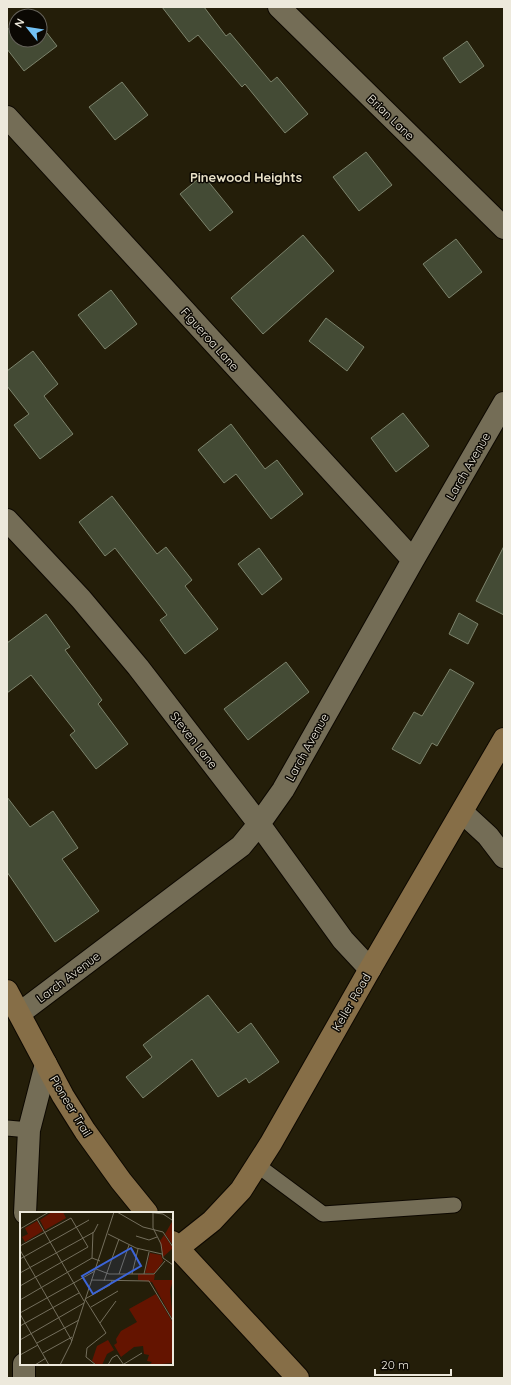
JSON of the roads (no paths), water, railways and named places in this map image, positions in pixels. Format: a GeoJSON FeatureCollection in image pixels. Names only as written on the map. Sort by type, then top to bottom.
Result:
{"type":"FeatureCollection","features":[{"type":"Feature","properties":{"kind":"street","name":"Brian Lane"},"geometry":{"type":"LineString","coordinates":[[279,7],[504,228]]}},
{"type":"Feature","properties":{"kind":"street","name":"Figueroa Lane"},"geometry":{"type":"LineString","coordinates":[[7,117],[413,560]]}},
{"type":"Feature","properties":{"kind":"street","name":"Larch Avenue"},"geometry":{"type":"LineString","coordinates":[[20,1013],[240,846],[259,824],[283,790],[504,403]]}},
{"type":"Feature","properties":{"kind":"street","name":"Steven Lane"},"geometry":{"type":"LineString","coordinates":[[7,520],[81,599],[133,662],[259,824],[344,940],[370,969]]}},
{"type":"Feature","properties":{"kind":"street","name":"Keller Road"},"geometry":{"type":"LineString","coordinates":[[175,1245],[212,1221],[241,1190],[257,1165],[504,739]]}},
{"type":"Feature","properties":{"kind":"street"},"geometry":{"type":"LineString","coordinates":[[462,812],[488,836],[504,857]]}},
{"type":"Feature","properties":{"kind":"street","name":"Pioneer Trail"},"geometry":{"type":"LineString","coordinates":[[7,991],[63,1096],[85,1131],[121,1181],[146,1212]]}},
{"type":"Feature","properties":{"kind":"street"},"geometry":{"type":"LineString","coordinates":[[25,1212],[29,1130],[46,1064]]}},
{"type":"Feature","properties":{"kind":"street"},"geometry":{"type":"LineString","coordinates":[[175,1245],[298,1378]]}},
{"type":"Feature","properties":{"kind":"street"},"geometry":{"type":"LineString","coordinates":[[24,1365],[24,1378]]}},
{"type":"Feature","properties":{"kind":"lane"},"geometry":{"type":"LineString","coordinates":[[7,1128],[29,1130]]}},
{"type":"Feature","properties":{"kind":"lane"},"geometry":{"type":"LineString","coordinates":[[257,1165],[323,1214],[454,1205]]}},
{"type":"Feature","properties":{"kind":"district","name":"Pinewood Heights"},"geometry":{"type":"Point","coordinates":[246,177]}}]}
